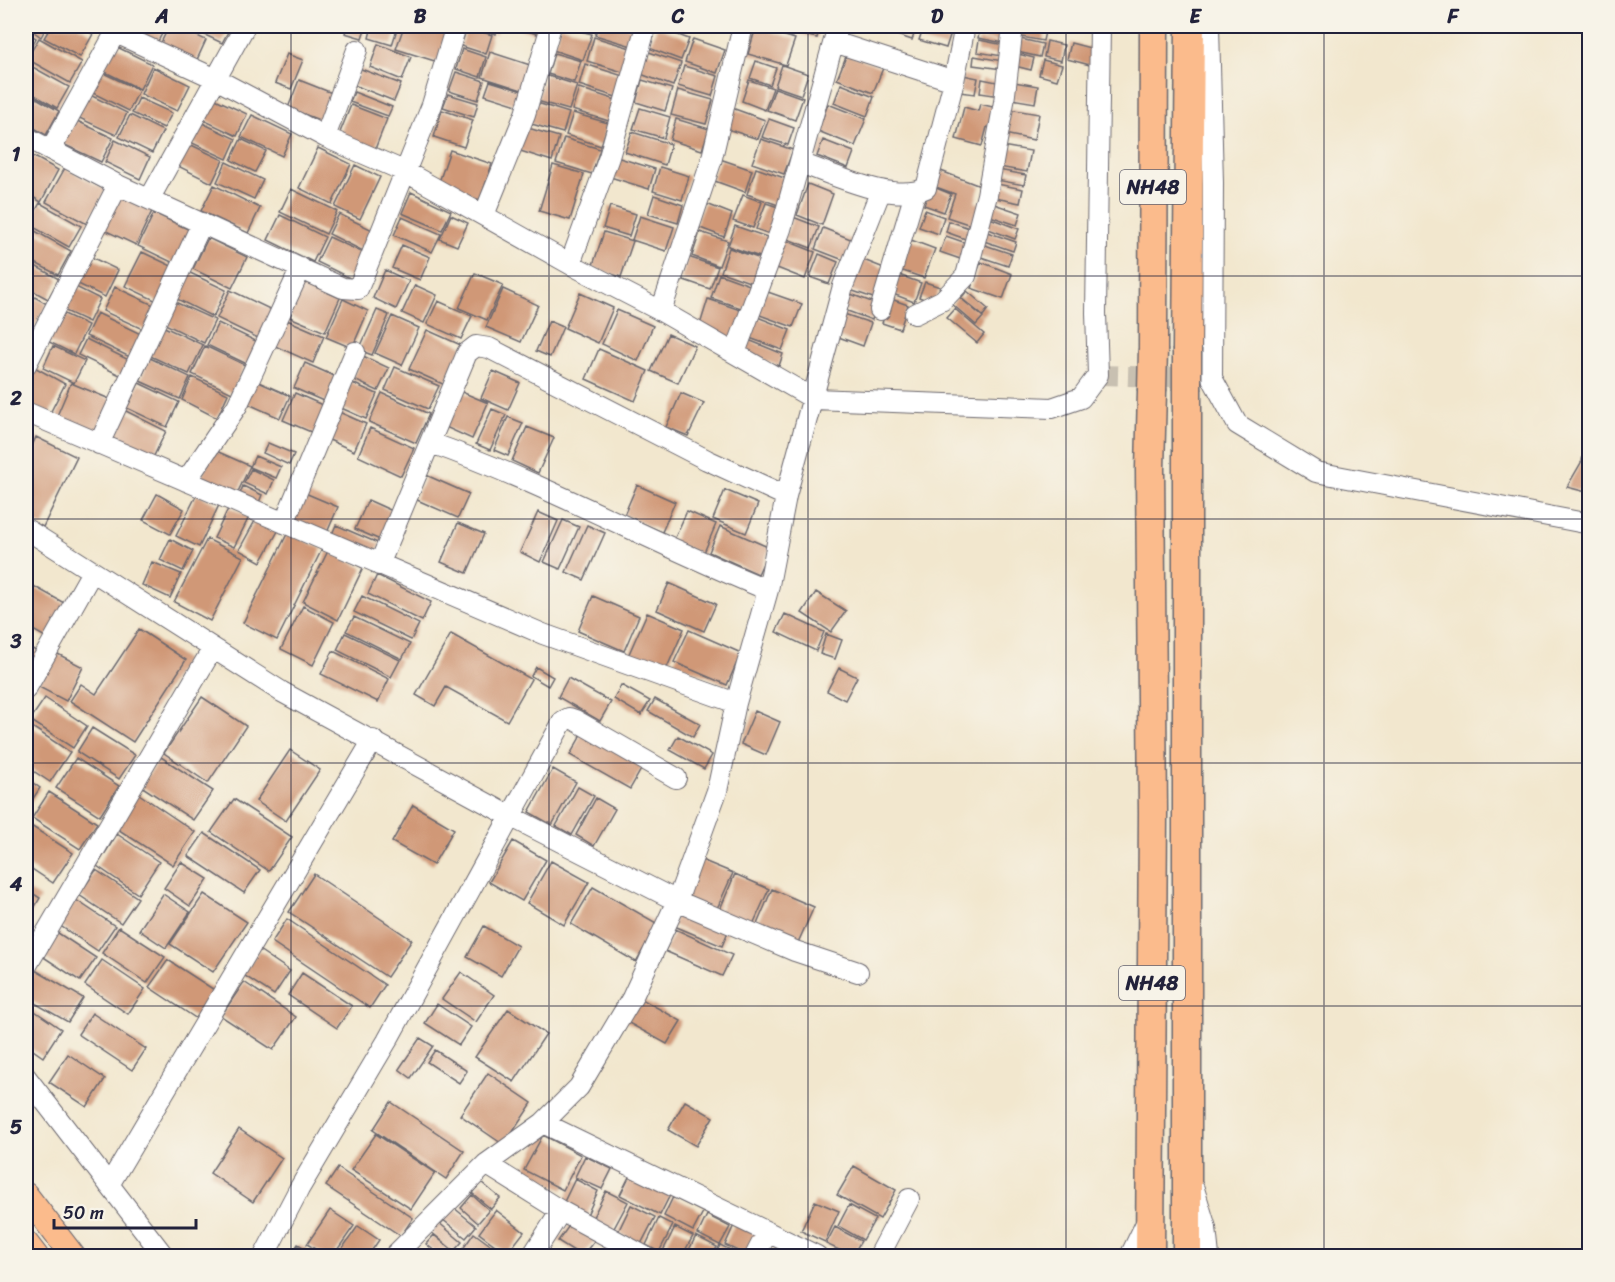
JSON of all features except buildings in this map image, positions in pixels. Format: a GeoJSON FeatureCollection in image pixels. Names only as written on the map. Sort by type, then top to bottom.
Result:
{"type":"FeatureCollection","features":[{"type":"Feature","properties":{"kind":"highway","name":"NH48"},"geometry":{"type":"LineString","coordinates":[[1150,1257],[1152,709],[1150,469],[1153,349],[1154,26]]}},
{"type":"Feature","properties":{"kind":"highway","name":"NH48"},"geometry":{"type":"LineString","coordinates":[[1187,1257],[1187,605],[1200,384],[1187,349],[1190,26]]}},
{"type":"Feature","properties":{"kind":"main road"},"geometry":{"type":"LineString","coordinates":[[26,1195],[73,1257]]}},
{"type":"Feature","properties":{"kind":"main road"},"geometry":{"type":"LineString","coordinates":[[26,1243],[36,1257]]}},
{"type":"Feature","properties":{"kind":"street"},"geometry":{"type":"LineString","coordinates":[[150,198],[214,78],[245,26]]}},
{"type":"Feature","properties":{"kind":"street"},"geometry":{"type":"LineString","coordinates":[[26,137],[118,185],[343,288],[358,289],[432,105],[456,26]]}},
{"type":"Feature","properties":{"kind":"street"},"geometry":{"type":"LineString","coordinates":[[484,215],[525,114],[551,26]]}},
{"type":"Feature","properties":{"kind":"street"},"geometry":{"type":"LineString","coordinates":[[570,264],[609,157],[646,26]]}},
{"type":"Feature","properties":{"kind":"street"},"geometry":{"type":"LineString","coordinates":[[661,311],[711,162],[744,26]]}},
{"type":"Feature","properties":{"kind":"street"},"geometry":{"type":"LineString","coordinates":[[800,163],[881,190],[915,193],[926,188],[954,81],[965,26]]}},
{"type":"Feature","properties":{"kind":"street"},"geometry":{"type":"LineString","coordinates":[[915,314],[943,300],[966,276],[987,195],[1004,102],[1013,26]]}},
{"type":"Feature","properties":{"kind":"street"},"geometry":{"type":"LineString","coordinates":[[51,149],[117,29],[325,137],[406,172],[570,264],[661,311],[814,399],[1052,408],[1081,398],[1098,375],[1096,313],[1100,26]]}},
{"type":"Feature","properties":{"kind":"street"},"geometry":{"type":"LineString","coordinates":[[1209,26],[1213,183],[1200,384],[1237,424],[1316,472],[1590,524]]}},
{"type":"Feature","properties":{"kind":"street"},"geometry":{"type":"LineString","coordinates":[[735,354],[781,229],[836,34],[954,81]]}},
{"type":"Feature","properties":{"kind":"street"},"geometry":{"type":"LineString","coordinates":[[325,137],[357,50]]}},
{"type":"Feature","properties":{"kind":"street"},"geometry":{"type":"LineString","coordinates":[[26,364],[118,185]]}},
{"type":"Feature","properties":{"kind":"street"},"geometry":{"type":"LineString","coordinates":[[394,1257],[486,1164],[543,1123],[579,1087],[632,998],[677,901],[717,791],[736,704],[768,590],[786,496],[843,286],[881,190]]}},
{"type":"Feature","properties":{"kind":"street"},"geometry":{"type":"LineString","coordinates":[[880,309],[915,193]]}},
{"type":"Feature","properties":{"kind":"street"},"geometry":{"type":"LineString","coordinates":[[99,444],[202,223]]}},
{"type":"Feature","properties":{"kind":"street"},"geometry":{"type":"LineString","coordinates":[[186,481],[237,406],[301,268]]}},
{"type":"Feature","properties":{"kind":"street"},"geometry":{"type":"LineString","coordinates":[[380,565],[467,353],[476,346],[489,348],[708,460],[786,496]]}},
{"type":"Feature","properties":{"kind":"street"},"geometry":{"type":"LineString","coordinates":[[284,523],[355,352]]}},
{"type":"Feature","properties":{"kind":"street"},"geometry":{"type":"LineString","coordinates":[[26,412],[543,634],[736,704]]}},
{"type":"Feature","properties":{"kind":"street"},"geometry":{"type":"LineString","coordinates":[[431,443],[489,465],[700,563],[768,590]]}},
{"type":"Feature","properties":{"kind":"street"},"geometry":{"type":"LineString","coordinates":[[26,529],[282,692],[510,816],[677,901],[795,951],[858,972]]}},
{"type":"Feature","properties":{"kind":"street"},"geometry":{"type":"LineString","coordinates":[[26,689],[92,572]]}},
{"type":"Feature","properties":{"kind":"street"},"geometry":{"type":"LineString","coordinates":[[26,967],[213,648]]}},
{"type":"Feature","properties":{"kind":"street"},"geometry":{"type":"LineString","coordinates":[[264,1257],[298,1188],[387,1041],[562,721],[569,718],[676,778]]}},
{"type":"Feature","properties":{"kind":"street"},"geometry":{"type":"LineString","coordinates":[[109,1185],[373,740]]}},
{"type":"Feature","properties":{"kind":"street"},"geometry":{"type":"LineString","coordinates":[[26,1077],[164,1257]]}},
{"type":"Feature","properties":{"kind":"street"},"geometry":{"type":"LineString","coordinates":[[543,1123],[817,1257]]}},
{"type":"Feature","properties":{"kind":"street"},"geometry":{"type":"LineString","coordinates":[[486,1164],[561,1211],[644,1257]]}},
{"type":"Feature","properties":{"kind":"street"},"geometry":{"type":"LineString","coordinates":[[1188,1170],[1206,1228],[1209,1257]]}},
{"type":"Feature","properties":{"kind":"street"},"geometry":{"type":"LineString","coordinates":[[879,1257],[909,1199]]}},
{"type":"Feature","properties":{"kind":"street"},"geometry":{"type":"LineString","coordinates":[[532,1257],[561,1211]]}},
{"type":"Feature","properties":{"kind":"street"},"geometry":{"type":"LineString","coordinates":[[1130,1257],[1151,1215]]}},
{"type":"Feature","properties":{"kind":"street"},"geometry":{"type":"LineString","coordinates":[[755,1257],[767,1233]]}},
{"type":"Feature","properties":{"kind":"tunnel"},"geometry":{"type":"LineString","coordinates":[[1098,375],[1200,378]]}}]}
